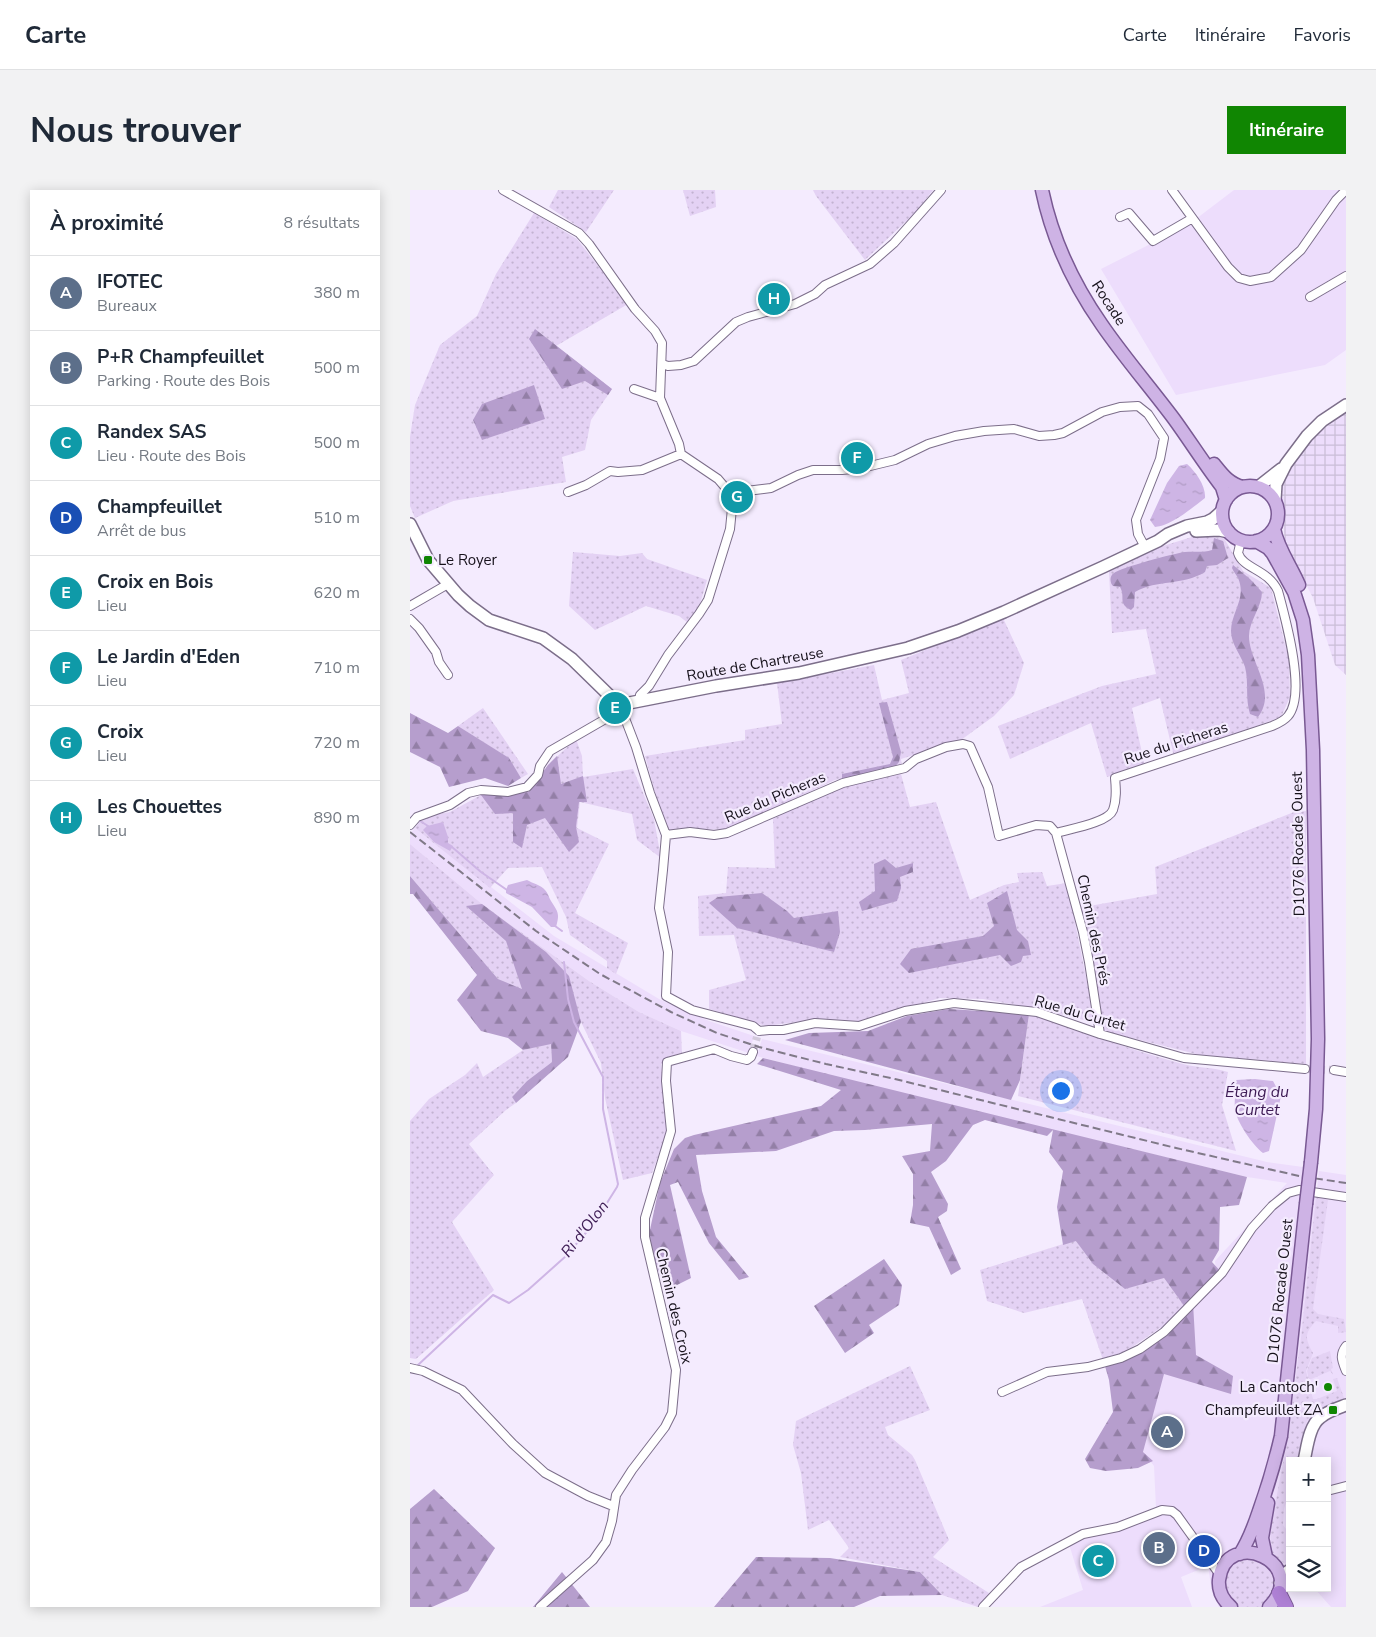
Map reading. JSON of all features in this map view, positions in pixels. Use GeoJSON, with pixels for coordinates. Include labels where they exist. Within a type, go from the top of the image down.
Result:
{"type":"FeatureCollection","features":[{"type":"Feature","properties":{"kind":"highway"},"geometry":{"type":"LineString","coordinates":[[1280,1588],[1286,1607]]}},
{"type":"Feature","properties":{"kind":"main road","name":"Rocade"},"geometry":{"type":"LineString","coordinates":[[1042,190],[1062,252],[1087,301],[1113,340],[1174,419],[1222,487],[1224,505]]}},
{"type":"Feature","properties":{"kind":"main road"},"geometry":{"type":"LineString","coordinates":[[1275,500],[1268,492],[1258,487],[1243,487],[1230,494],[1224,505],[1223,519],[1229,532],[1248,542],[1270,535],[1278,515],[1275,500],[1276,484],[1286,464],[1307,436],[1322,421],[1346,405]]}},
{"type":"Feature","properties":{"kind":"main road","name":"Rocade"},"geometry":{"type":"LineString","coordinates":[[1174,419],[1228,480],[1237,486],[1243,487]]}},
{"type":"Feature","properties":{"kind":"main road"},"geometry":{"type":"LineString","coordinates":[[1258,487],[1286,464]]}},
{"type":"Feature","properties":{"kind":"main road","name":"Route de Chartreuse"},"geometry":{"type":"LineString","coordinates":[[621,707],[639,701],[799,673],[908,648],[986,620],[1178,530],[1207,522],[1213,519],[1224,505]]}},
{"type":"Feature","properties":{"kind":"main road"},"geometry":{"type":"LineString","coordinates":[[410,524],[428,560],[470,606],[489,620],[543,638],[572,659],[621,707]]}},
{"type":"Feature","properties":{"kind":"main road"},"geometry":{"type":"LineString","coordinates":[[1274,529],[1276,541],[1292,569],[1302,594],[1312,632],[1315,662],[1313,750]]}},
{"type":"Feature","properties":{"kind":"main road","name":"Route de Chartreuse"},"geometry":{"type":"LineString","coordinates":[[1158,541],[1189,532],[1207,530],[1229,532]]}},
{"type":"Feature","properties":{"kind":"main road","name":"D1076 Rocade Ouest"},"geometry":{"type":"LineString","coordinates":[[1256,541],[1268,548],[1273,554],[1294,592],[1303,620],[1308,655],[1313,750],[1318,1066],[1316,1109],[1281,1436],[1272,1471]]}},
{"type":"Feature","properties":{"kind":"main road"},"geometry":{"type":"LineString","coordinates":[[1305,1457],[1315,1423],[1319,1417],[1346,1405]]}},
{"type":"Feature","properties":{"kind":"main road"},"geometry":{"type":"LineString","coordinates":[[1240,1554],[1247,1544],[1272,1471]]}},
{"type":"Feature","properties":{"kind":"main road"},"geometry":{"type":"LineString","coordinates":[[1266,1557],[1262,1538],[1272,1471]]}},
{"type":"Feature","properties":{"kind":"main road"},"geometry":{"type":"LineString","coordinates":[[1231,1607],[1225,1602],[1221,1594],[1220,1575],[1228,1561],[1240,1554],[1258,1553],[1266,1557],[1276,1567],[1280,1588]]}},
{"type":"Feature","properties":{"kind":"main road"},"geometry":{"type":"LineString","coordinates":[[1276,1567],[1286,1568]]}},
{"type":"Feature","properties":{"kind":"main road"},"geometry":{"type":"LineString","coordinates":[[1269,1607],[1286,1576]]}},
{"type":"Feature","properties":{"kind":"street"},"geometry":{"type":"LineString","coordinates":[[503,190],[579,233],[589,244],[635,309],[655,331],[662,343],[660,398],[679,444],[681,454],[718,479],[733,498],[730,529],[708,600],[668,655],[649,686],[640,695],[639,701]]}},
{"type":"Feature","properties":{"kind":"street"},"geometry":{"type":"LineString","coordinates":[[662,364],[668,366],[681,365],[694,361],[736,322],[795,304],[814,294],[825,285],[870,264],[894,243],[941,190]]}},
{"type":"Feature","properties":{"kind":"street"},"geometry":{"type":"LineString","coordinates":[[1172,190],[1191,219],[1228,267],[1239,278],[1250,281],[1271,277],[1301,250],[1336,200],[1344,192]]}},
{"type":"Feature","properties":{"kind":"street"},"geometry":{"type":"LineString","coordinates":[[1120,217],[1129,213],[1153,241],[1191,219]]}},
{"type":"Feature","properties":{"kind":"street"},"geometry":{"type":"LineString","coordinates":[[1310,297],[1346,276]]}},
{"type":"Feature","properties":{"kind":"street"},"geometry":{"type":"LineString","coordinates":[[634,389],[660,398]]}},
{"type":"Feature","properties":{"kind":"street"},"geometry":{"type":"LineString","coordinates":[[730,493],[771,488],[813,470],[852,469],[895,460],[928,444],[955,436],[984,431],[1018,430],[1039,436],[1054,435],[1063,433],[1102,412],[1120,407],[1138,406],[1148,414],[1164,438],[1160,459],[1136,520],[1138,534],[1145,547]]}},
{"type":"Feature","properties":{"kind":"street"},"geometry":{"type":"LineString","coordinates":[[568,492],[586,485],[610,471],[642,470],[681,454]]}},
{"type":"Feature","properties":{"kind":"street","name":"Rue du Picheras"},"geometry":{"type":"LineString","coordinates":[[666,835],[690,832],[714,835],[727,833],[843,783],[905,768],[916,759],[946,747],[963,744],[970,746],[988,787],[999,836],[1036,825],[1050,826],[1056,833],[1103,820],[1113,812],[1116,796],[1115,778],[1272,726],[1282,722],[1292,711],[1295,697],[1293,660],[1278,591],[1267,576],[1242,561],[1238,553],[1241,540]]}},
{"type":"Feature","properties":{"kind":"street"},"geometry":{"type":"LineString","coordinates":[[410,606],[448,584]]}},
{"type":"Feature","properties":{"kind":"street"},"geometry":{"type":"LineString","coordinates":[[410,619],[436,652],[439,662],[448,675]]}},
{"type":"Feature","properties":{"kind":"street"},"geometry":{"type":"LineString","coordinates":[[410,825],[417,817],[450,805],[468,793],[481,790],[508,792],[527,787],[538,774],[540,766],[550,751],[621,707],[666,835]]}},
{"type":"Feature","properties":{"kind":"street","name":"Chemin des Prés"},"geometry":{"type":"LineString","coordinates":[[1056,833],[1083,932],[1100,1034]]}},
{"type":"Feature","properties":{"kind":"street","name":"Rue du Curtet"},"geometry":{"type":"LineString","coordinates":[[666,835],[659,908],[668,952],[666,996],[692,1010],[752,1026],[758,1034],[769,1030],[783,1030],[815,1023],[859,1026],[905,1012],[954,1003],[1036,1012],[1100,1034],[1184,1058],[1305,1069]]}},
{"type":"Feature","properties":{"kind":"street","name":"Chemin des Croix"},"geometry":{"type":"LineString","coordinates":[[540,1607],[593,1560],[606,1542],[612,1522],[616,1495],[632,1470],[665,1427],[672,1414],[676,1370],[645,1237],[645,1218],[671,1131],[666,1080],[667,1062],[714,1050],[747,1060],[753,1052]]}},
{"type":"Feature","properties":{"kind":"street"},"geometry":{"type":"LineString","coordinates":[[1334,1070],[1346,1072]]}},
{"type":"Feature","properties":{"kind":"street"},"geometry":{"type":"LineString","coordinates":[[1002,1392],[1047,1372],[1099,1365],[1140,1349],[1164,1332],[1222,1273],[1252,1228],[1272,1206],[1288,1193],[1299,1190],[1346,1197]]}},
{"type":"Feature","properties":{"kind":"street"},"geometry":{"type":"LineString","coordinates":[[1346,1346],[1342,1351],[1341,1358],[1346,1371]]}},
{"type":"Feature","properties":{"kind":"street"},"geometry":{"type":"LineString","coordinates":[[410,1368],[423,1371],[462,1390],[512,1444],[545,1473],[588,1496],[613,1506]]}},
{"type":"Feature","properties":{"kind":"street"},"geometry":{"type":"LineString","coordinates":[[1331,1489],[1346,1486]]}},
{"type":"Feature","properties":{"kind":"street"},"geometry":{"type":"LineString","coordinates":[[982,1607],[1021,1567],[1083,1534],[1118,1527],[1162,1510],[1177,1515],[1220,1575]]}},
{"type":"Feature","properties":{"kind":"street"},"geometry":{"type":"LineString","coordinates":[[1204,1551],[1218,1559],[1228,1561]]}},
{"type":"Feature","properties":{"kind":"shaded area"},"geometry":{"type":"Polygon","coordinates":[[[558,190],[614,190],[586,232],[549,207],[558,190]]]}},
{"type":"Feature","properties":{"kind":"shaded area"},"geometry":{"type":"Polygon","coordinates":[[[683,190],[715,190],[716,207],[690,216],[683,190]]]}},
{"type":"Feature","properties":{"kind":"shaded area"},"geometry":{"type":"Polygon","coordinates":[[[813,190],[933,190],[917,211],[865,260],[813,190]]]}},
{"type":"Feature","properties":{"kind":"shaded area"},"geometry":{"type":"Polygon","coordinates":[[[1234,190],[1346,190],[1346,350],[1325,365],[1176,395],[1101,269],[1188,225],[1234,190]]]}},
{"type":"Feature","properties":{"kind":"shaded area"},"geometry":{"type":"Polygon","coordinates":[[[534,213],[577,239],[628,304],[556,346],[612,389],[591,420],[585,450],[562,457],[566,482],[453,501],[415,518],[410,506],[410,437],[415,405],[440,345],[477,316],[496,274],[534,213]]]}},
{"type":"Feature","properties":{"kind":"shaded area"},"geometry":{"type":"Polygon","coordinates":[[[1346,412],[1346,675],[1335,665],[1313,598],[1285,543],[1280,491],[1287,475],[1308,441],[1346,412]]]}},
{"type":"Feature","properties":{"kind":"shaded area"},"geometry":{"type":"Polygon","coordinates":[[[1195,536],[1224,538],[1243,571],[1271,588],[1289,660],[1290,697],[1281,717],[1174,757],[1160,698],[1132,708],[1145,766],[1107,777],[1091,723],[1010,759],[998,726],[1102,686],[1156,674],[1146,629],[1112,633],[1109,571],[1163,546],[1195,536]]]}},
{"type":"Feature","properties":{"kind":"shaded area"},"geometry":{"type":"Polygon","coordinates":[[[573,552],[620,556],[642,553],[647,559],[707,580],[700,604],[688,623],[679,616],[646,606],[595,630],[569,606],[573,552]]]}},
{"type":"Feature","properties":{"kind":"shaded area"},"geometry":{"type":"Polygon","coordinates":[[[1003,618],[1024,663],[1014,695],[994,716],[961,740],[901,759],[902,767],[835,780],[729,829],[666,831],[645,756],[745,740],[745,730],[782,724],[777,683],[874,665],[882,700],[909,693],[901,660],[1003,618]]]}},
{"type":"Feature","properties":{"kind":"shaded area"},"geometry":{"type":"Polygon","coordinates":[[[483,708],[528,774],[521,778],[508,758],[458,726],[483,708]]]}},
{"type":"Feature","properties":{"kind":"shaded area"},"geometry":{"type":"Polygon","coordinates":[[[576,739],[582,756],[583,777],[633,769],[654,819],[661,858],[637,840],[632,814],[580,802],[577,828],[609,844],[575,913],[628,943],[616,974],[607,968],[607,961],[570,935],[566,917],[542,867],[508,868],[490,888],[415,828],[423,817],[450,812],[481,795],[529,792],[548,765],[576,739]]]}},
{"type":"Feature","properties":{"kind":"shaded area"},"geometry":{"type":"Polygon","coordinates":[[[901,774],[910,807],[936,802],[970,900],[1004,885],[1019,882],[1017,873],[1042,872],[1047,886],[1067,883],[1094,1016],[1088,1021],[983,999],[940,998],[857,1022],[819,1019],[766,1026],[709,1009],[709,990],[746,980],[734,935],[699,936],[698,896],[726,893],[728,867],[775,868],[773,819],[830,789],[901,774]]]}},
{"type":"Feature","properties":{"kind":"shaded area"},"geometry":{"type":"Polygon","coordinates":[[[1306,811],[1306,1064],[1200,1055],[1104,1031],[1078,908],[1157,894],[1155,867],[1294,812],[1306,811]]]}},
{"type":"Feature","properties":{"kind":"shaded area"},"geometry":{"type":"Polygon","coordinates":[[[415,828],[554,936],[659,999],[709,1021],[754,1036],[749,1053],[681,1031],[639,1012],[589,981],[482,904],[410,844],[410,834],[415,828]]]}},
{"type":"Feature","properties":{"kind":"shaded area"},"geometry":{"type":"Polygon","coordinates":[[[410,844],[482,904],[589,981],[639,1012],[681,1031],[682,1054],[661,1064],[667,1133],[652,1173],[623,1180],[605,1098],[601,1063],[581,1022],[498,979],[410,876],[410,844]]]}},
{"type":"Feature","properties":{"kind":"shaded area"},"geometry":{"type":"Polygon","coordinates":[[[1029,1014],[1164,1059],[1228,1072],[1222,1105],[1236,1151],[1018,1096],[1029,1014]]]}},
{"type":"Feature","properties":{"kind":"shaded area"},"geometry":{"type":"Polygon","coordinates":[[[762,1039],[1267,1162],[1303,1167],[1301,1186],[1317,1188],[1319,1171],[1346,1175],[1346,1607],[1331,1607],[1318,1592],[1331,1592],[1331,1457],[1286,1457],[1286,1591],[1281,1607],[1219,1607],[1212,1592],[1208,1566],[1181,1577],[1192,1607],[1040,1607],[1083,1590],[1069,1544],[1156,1508],[1154,1466],[1143,1452],[1162,1372],[1192,1302],[1216,1271],[1215,1261],[1287,1183],[1247,1177],[827,1075],[757,1056],[762,1039]]]}},
{"type":"Feature","properties":{"kind":"shaded area"},"geometry":{"type":"Polygon","coordinates":[[[551,1043],[552,1062],[527,1081],[512,1097],[516,1103],[469,1144],[494,1175],[452,1222],[494,1290],[416,1359],[410,1358],[410,1121],[429,1099],[465,1075],[477,1063],[483,1077],[523,1050],[551,1043]]]}},
{"type":"Feature","properties":{"kind":"shaded area"},"geometry":{"type":"Polygon","coordinates":[[[1316,1197],[1328,1200],[1313,1309],[1318,1314],[1344,1319],[1346,1332],[1338,1333],[1338,1326],[1316,1321],[1309,1329],[1307,1336],[1308,1344],[1313,1353],[1306,1371],[1313,1399],[1337,1391],[1333,1379],[1337,1378],[1344,1398],[1322,1408],[1307,1421],[1299,1457],[1286,1457],[1286,1502],[1283,1525],[1286,1529],[1286,1564],[1272,1553],[1270,1532],[1288,1436],[1301,1338],[1316,1197]]]}},
{"type":"Feature","properties":{"kind":"shaded area"},"geometry":{"type":"Polygon","coordinates":[[[1076,1240],[1093,1264],[1164,1278],[1185,1307],[1166,1324],[1125,1352],[1103,1360],[1082,1299],[1024,1313],[987,1301],[980,1270],[1076,1240]]]}},
{"type":"Feature","properties":{"kind":"shaded area"},"geometry":{"type":"Polygon","coordinates":[[[1330,1351],[1333,1375],[1330,1371],[1309,1380],[1307,1371],[1312,1358],[1330,1351]]]}},
{"type":"Feature","properties":{"kind":"shaded area"},"geometry":{"type":"Polygon","coordinates":[[[910,1366],[930,1410],[885,1427],[888,1435],[912,1455],[915,1460],[949,1540],[933,1557],[989,1593],[982,1607],[942,1595],[920,1572],[840,1557],[849,1548],[829,1520],[808,1530],[801,1473],[793,1445],[796,1421],[910,1366]]]}},
{"type":"Feature","properties":{"kind":"shaded area"},"geometry":{"type":"Polygon","coordinates":[[[1254,1557],[1273,1571],[1276,1587],[1263,1607],[1236,1607],[1228,1600],[1223,1577],[1226,1570],[1238,1559],[1254,1557]]]}},
{"type":"Feature","properties":{"kind":"green space"},"geometry":{"type":"Polygon","coordinates":[[[535,329],[612,389],[608,395],[585,381],[562,389],[529,339],[535,329]]]}},
{"type":"Feature","properties":{"kind":"green space"},"geometry":{"type":"Polygon","coordinates":[[[534,385],[545,419],[482,440],[473,420],[482,404],[534,385]]]}},
{"type":"Feature","properties":{"kind":"green space"},"geometry":{"type":"Polygon","coordinates":[[[1214,538],[1223,541],[1228,558],[1217,565],[1207,566],[1205,572],[1188,579],[1152,585],[1135,592],[1134,607],[1131,610],[1123,603],[1120,587],[1113,586],[1111,583],[1112,574],[1126,568],[1179,553],[1212,550],[1214,538]]]}},
{"type":"Feature","properties":{"kind":"green space"},"geometry":{"type":"Polygon","coordinates":[[[1233,565],[1262,592],[1249,636],[1250,646],[1264,687],[1263,707],[1258,717],[1250,714],[1245,667],[1231,636],[1232,624],[1241,592],[1238,578],[1232,568],[1233,565]]]}},
{"type":"Feature","properties":{"kind":"green space"},"geometry":{"type":"Polygon","coordinates":[[[887,702],[901,752],[899,762],[894,768],[842,779],[842,774],[890,764],[893,757],[879,703],[887,702]]]}},
{"type":"Feature","properties":{"kind":"green space"},"geometry":{"type":"Polygon","coordinates":[[[410,713],[448,733],[458,726],[509,758],[521,778],[508,786],[485,778],[449,787],[440,767],[410,752],[410,713]]]}},
{"type":"Feature","properties":{"kind":"green space"},"geometry":{"type":"Polygon","coordinates":[[[557,756],[561,784],[583,776],[587,802],[579,802],[576,827],[579,842],[569,852],[545,818],[527,825],[522,848],[513,842],[513,813],[495,814],[481,795],[529,792],[548,765],[557,756]]]}},
{"type":"Feature","properties":{"kind":"green space"},"geometry":{"type":"Polygon","coordinates":[[[885,859],[896,868],[913,863],[913,872],[900,877],[901,888],[897,901],[862,911],[859,902],[875,891],[874,864],[885,859]]]}},
{"type":"Feature","properties":{"kind":"green space"},"geometry":{"type":"Polygon","coordinates":[[[410,876],[498,979],[522,989],[506,941],[466,906],[482,904],[546,952],[569,976],[581,1022],[568,1057],[516,1103],[512,1097],[527,1081],[552,1062],[551,1044],[523,1050],[508,1038],[481,1031],[457,1000],[477,975],[413,894],[410,894],[410,876]]]}},
{"type":"Feature","properties":{"kind":"green space"},"geometry":{"type":"Polygon","coordinates":[[[1007,891],[1017,930],[1028,941],[1031,955],[1023,956],[1021,962],[1011,966],[1000,955],[909,973],[900,964],[911,949],[983,936],[994,926],[987,903],[1007,891]]]}},
{"type":"Feature","properties":{"kind":"green space"},"geometry":{"type":"Polygon","coordinates":[[[762,893],[794,918],[838,911],[840,932],[834,952],[737,928],[709,903],[718,897],[762,893]]]}},
{"type":"Feature","properties":{"kind":"green space"},"geometry":{"type":"Polygon","coordinates":[[[949,1009],[1029,1014],[1020,1080],[1011,1100],[785,1040],[809,1033],[868,1031],[907,1016],[949,1009]]]}},
{"type":"Feature","properties":{"kind":"green space"},"geometry":{"type":"Polygon","coordinates":[[[763,1058],[1247,1177],[1239,1205],[1220,1207],[1219,1250],[1212,1262],[1222,1273],[1193,1303],[1196,1355],[1233,1376],[1231,1394],[1164,1374],[1143,1452],[1153,1461],[1138,1468],[1106,1471],[1090,1468],[1085,1459],[1113,1412],[1109,1380],[1105,1366],[1146,1347],[1187,1310],[1164,1278],[1125,1289],[1093,1264],[1076,1241],[1063,1245],[1057,1207],[1063,1171],[1049,1152],[1053,1130],[1047,1136],[985,1120],[973,1125],[946,1161],[931,1172],[948,1204],[947,1211],[938,1217],[961,1269],[951,1275],[929,1227],[910,1223],[913,1205],[913,1174],[902,1156],[930,1151],[932,1124],[834,1131],[776,1151],[696,1155],[702,1191],[716,1237],[749,1277],[739,1280],[709,1243],[678,1182],[670,1185],[691,1278],[665,1291],[648,1239],[660,1183],[674,1149],[685,1138],[694,1135],[821,1106],[841,1090],[757,1064],[763,1058]]]}},
{"type":"Feature","properties":{"kind":"green space"},"geometry":{"type":"Polygon","coordinates":[[[884,1259],[902,1285],[899,1305],[869,1325],[874,1333],[845,1353],[814,1306],[884,1259]]]}},
{"type":"Feature","properties":{"kind":"green space"},"geometry":{"type":"Polygon","coordinates":[[[434,1489],[495,1548],[468,1591],[432,1607],[410,1607],[410,1509],[434,1489]]]}},
{"type":"Feature","properties":{"kind":"green space"},"geometry":{"type":"Polygon","coordinates":[[[756,1557],[830,1558],[920,1572],[942,1595],[880,1596],[854,1607],[714,1607],[756,1557]]]}},
{"type":"Feature","properties":{"kind":"green space"},"geometry":{"type":"Polygon","coordinates":[[[562,1572],[590,1607],[533,1607],[562,1572]]]}},
{"type":"Feature","properties":{"kind":"water"},"geometry":{"type":"Polygon","coordinates":[[[1187,464],[1200,480],[1205,498],[1174,520],[1155,527],[1150,520],[1167,483],[1179,466],[1187,464]]]}},
{"type":"Feature","properties":{"kind":"water"},"geometry":{"type":"Polygon","coordinates":[[[443,822],[448,843],[453,846],[450,851],[434,842],[423,830],[427,826],[443,822]]]}},
{"type":"Feature","properties":{"kind":"water"},"geometry":{"type":"Polygon","coordinates":[[[527,880],[541,887],[547,893],[558,913],[556,927],[551,927],[532,907],[506,893],[508,885],[527,880]]]}},
{"type":"Feature","properties":{"kind":"water","name":"Étang du Curtet"},"geometry":{"type":"Polygon","coordinates":[[[1255,1079],[1273,1081],[1281,1096],[1269,1151],[1263,1153],[1246,1133],[1238,1120],[1235,1109],[1236,1080],[1255,1079]]]}},
{"type":"Feature","properties":{"kind":"waterway","name":"Ri d'Olon"},"geometry":{"type":"LineString","coordinates":[[417,819],[428,826]]}},
{"type":"Feature","properties":{"kind":"waterway","name":"Ri d'Olon"},"geometry":{"type":"LineString","coordinates":[[452,847],[481,872],[507,890]]}},
{"type":"Feature","properties":{"kind":"waterway","name":"Ri d'Olon"},"geometry":{"type":"LineString","coordinates":[[555,926],[562,931]]}},
{"type":"Feature","properties":{"kind":"waterway","name":"Ri d'Olon"},"geometry":{"type":"LineString","coordinates":[[418,1365],[493,1295],[509,1303],[528,1290],[566,1256],[595,1222],[617,1187],[618,1184],[603,1109],[603,1077],[574,1022],[568,999],[564,962]]}},
{"type":"Feature","properties":{"kind":"tunnel"},"geometry":{"type":"LineString","coordinates":[[753,1052],[757,1037]]}},
{"type":"Feature","properties":{"kind":"tunnel"},"geometry":{"type":"LineString","coordinates":[[1305,1069],[1334,1070]]}},
{"type":"Feature","properties":{"kind":"railway"},"geometry":{"type":"LineString","coordinates":[[410,832],[536,931],[600,974],[671,1012],[717,1033],[759,1047],[826,1064],[895,1079],[1176,1148],[1299,1176],[1346,1183]]}},
{"type":"Feature","properties":{"kind":"place","name":"Les Chouettes"},"geometry":{"type":"Point","coordinates":[774,299]}},
{"type":"Feature","properties":{"kind":"place","name":"Le Jardin d'Eden"},"geometry":{"type":"Point","coordinates":[857,458]}},
{"type":"Feature","properties":{"kind":"place","name":"Croix"},"geometry":{"type":"Point","coordinates":[737,497]}},
{"type":"Feature","properties":{"kind":"place","name":"Le Royer"},"geometry":{"type":"Point","coordinates":[428,560]}},
{"type":"Feature","properties":{"kind":"place","name":"Croix en Bois"},"geometry":{"type":"Point","coordinates":[615,708]}},
{"type":"Feature","properties":{"kind":"place","name":"La Cantoch'"},"geometry":{"type":"Point","coordinates":[1328,1387]}},
{"type":"Feature","properties":{"kind":"place","name":"Champfeuillet ZA"},"geometry":{"type":"Point","coordinates":[1333,1410]}},
{"type":"Feature","properties":{"kind":"place","name":"IFOTEC"},"geometry":{"type":"Point","coordinates":[1167,1432]}},
{"type":"Feature","properties":{"kind":"place","name":"P+R Champfeuillet"},"geometry":{"type":"Point","coordinates":[1159,1548]}},
{"type":"Feature","properties":{"kind":"place","name":"Champfeuillet"},"geometry":{"type":"Point","coordinates":[1204,1551]}},
{"type":"Feature","properties":{"kind":"place","name":"Randex SAS"},"geometry":{"type":"Point","coordinates":[1098,1561]}}]}
